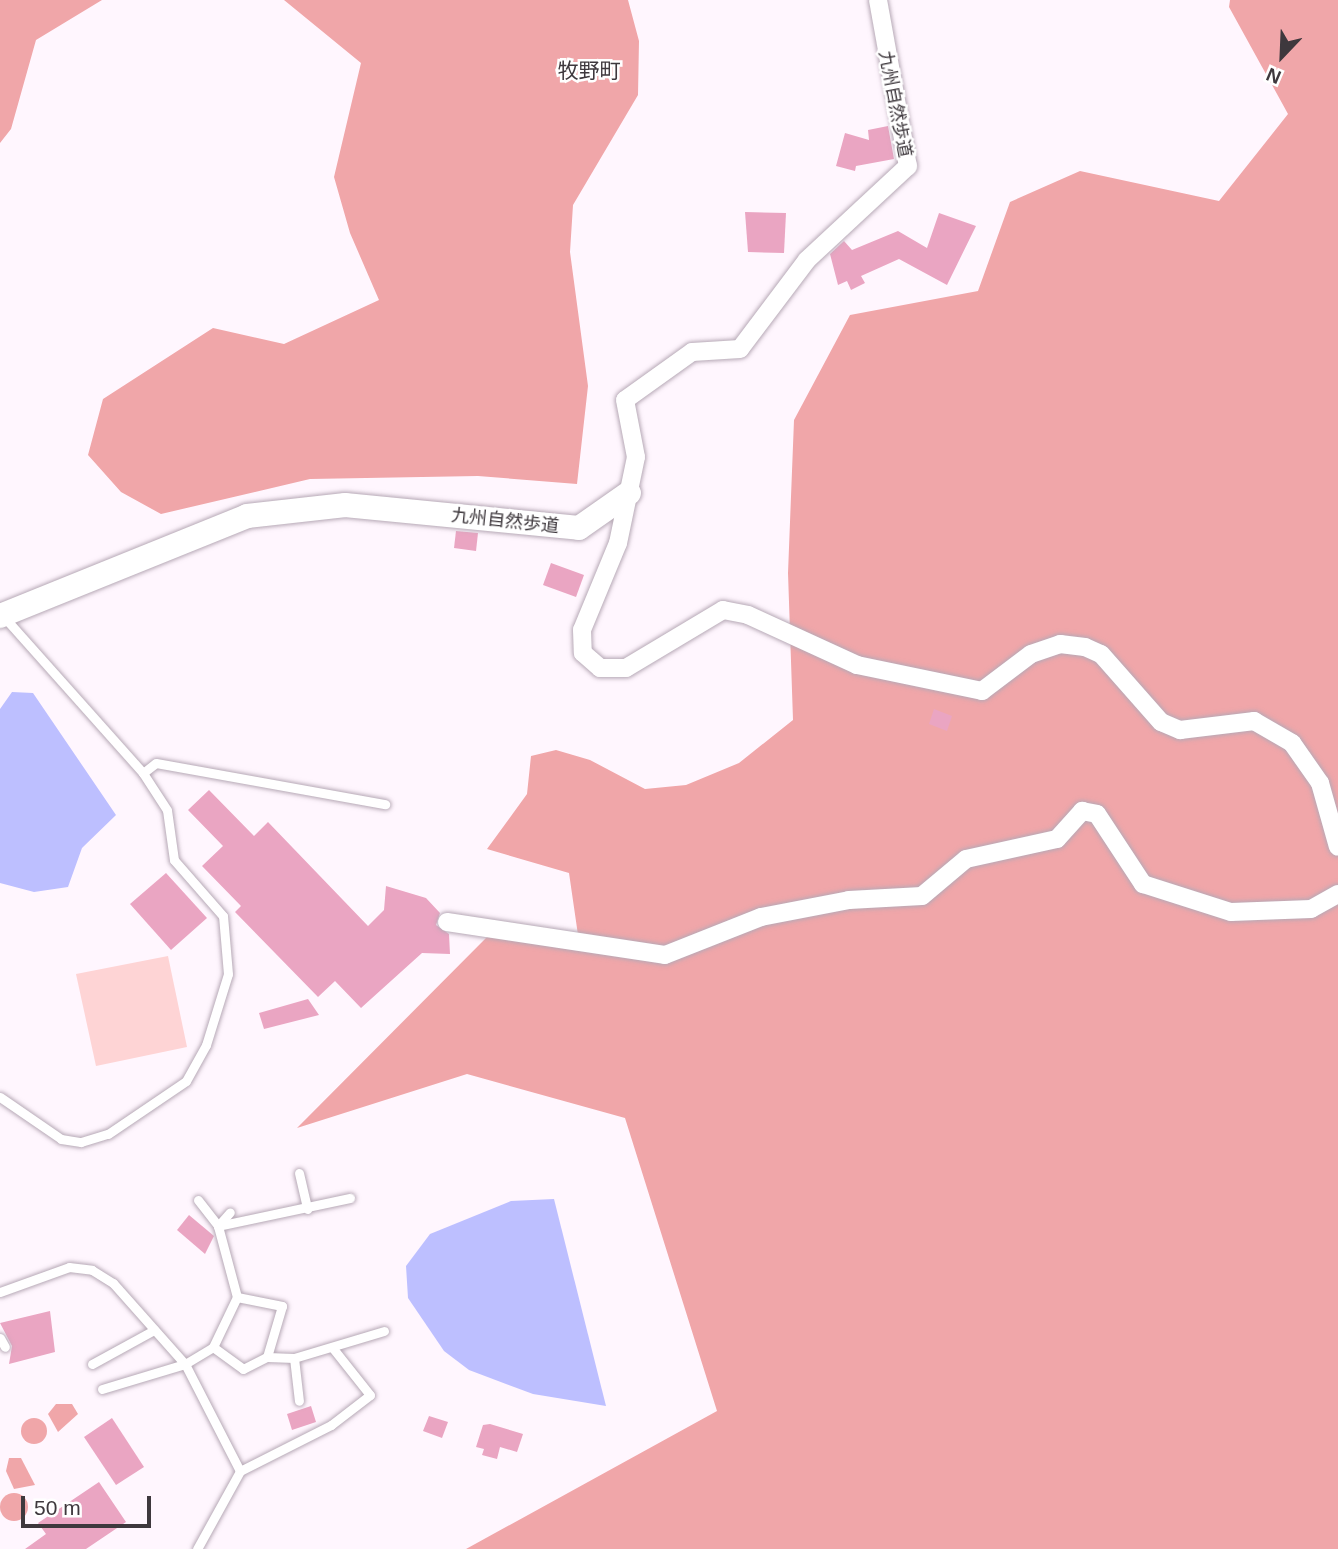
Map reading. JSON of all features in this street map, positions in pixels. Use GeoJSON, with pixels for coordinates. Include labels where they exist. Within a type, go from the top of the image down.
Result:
{"type":"FeatureCollection","features":[{"type":"Feature","properties":{"kind":"street","name":"九州自然歩道"},"geometry":{"type":"LineString","coordinates":[[1,615],[247,516],[358,506],[579,528],[629,493],[636,457],[625,400],[692,352],[740,349],[807,260],[908,166],[878,0]]}},
{"type":"Feature","properties":{"kind":"street"},"geometry":{"type":"LineString","coordinates":[[629,493],[618,543],[582,630],[583,653],[600,667],[626,668],[723,610],[748,615],[857,665],[982,691],[1031,654],[1059,644],[1085,647],[1101,654],[1161,722],[1180,730],[1254,721],[1292,743],[1320,783],[1338,846]]}},
{"type":"Feature","properties":{"kind":"street"},"geometry":{"type":"LineString","coordinates":[[447,922],[665,956],[761,917],[849,900],[922,896],[966,859],[1057,839],[1082,811],[1097,814],[1143,884],[1231,912],[1311,909],[1338,894]]}},
{"type":"Feature","properties":{"kind":"lane"},"geometry":{"type":"LineString","coordinates":[[0,1097],[61,1139],[91,1140],[186,1080],[206,1045],[228,974],[223,916],[174,860],[167,810],[142,773],[1,615]]}},
{"type":"Feature","properties":{"kind":"lane"},"geometry":{"type":"LineString","coordinates":[[142,773],[156,763],[386,804]]}},
{"type":"Feature","properties":{"kind":"lane"},"geometry":{"type":"LineString","coordinates":[[299,1172],[307,1209]]}},
{"type":"Feature","properties":{"kind":"lane"},"geometry":{"type":"LineString","coordinates":[[218,1226],[350,1198]]}},
{"type":"Feature","properties":{"kind":"lane"},"geometry":{"type":"LineString","coordinates":[[102,1389],[185,1364],[213,1347],[237,1297],[218,1226],[198,1200]]}},
{"type":"Feature","properties":{"kind":"lane"},"geometry":{"type":"LineString","coordinates":[[218,1226],[230,1212]]}},
{"type":"Feature","properties":{"kind":"lane"},"geometry":{"type":"LineString","coordinates":[[0,1292],[69,1267],[92,1270],[113,1283],[185,1364],[240,1471]]}},
{"type":"Feature","properties":{"kind":"lane"},"geometry":{"type":"LineString","coordinates":[[237,1297],[282,1306],[267,1357]]}},
{"type":"Feature","properties":{"kind":"lane"},"geometry":{"type":"LineString","coordinates":[[92,1364],[154,1330]]}},
{"type":"Feature","properties":{"kind":"lane"},"geometry":{"type":"LineString","coordinates":[[213,1347],[243,1369],[267,1357],[294,1358],[384,1331]]}},
{"type":"Feature","properties":{"kind":"lane"},"geometry":{"type":"LineString","coordinates":[[197,1549],[240,1471],[331,1425],[370,1395],[332,1347]]}},
{"type":"Feature","properties":{"kind":"lane"},"geometry":{"type":"LineString","coordinates":[[294,1358],[299,1401]]}},
{"type":"Feature","properties":{"kind":"shaded area"},"geometry":{"type":"Polygon","coordinates":[[[0,0],[102,0],[36,40],[11,129],[0,143],[0,0]]]}},
{"type":"Feature","properties":{"kind":"shaded area"},"geometry":{"type":"Polygon","coordinates":[[[284,0],[628,0],[639,41],[638,95],[573,205],[570,252],[588,386],[577,484],[478,476],[310,479],[161,514],[121,492],[88,455],[103,399],[213,328],[284,344],[379,300],[350,233],[334,177],[361,63],[284,0]]]}},
{"type":"Feature","properties":{"kind":"shaded area"},"geometry":{"type":"Polygon","coordinates":[[[1230,0],[1338,0],[1338,1549],[466,1549],[717,1411],[625,1118],[467,1074],[297,1128],[489,935],[578,935],[569,873],[487,849],[527,794],[531,756],[556,750],[590,760],[645,789],[686,785],[739,763],[793,720],[788,573],[794,420],[850,315],[978,291],[1010,202],[1080,171],[1219,201],[1288,114],[1229,7],[1230,0]]]}},
{"type":"Feature","properties":{"kind":"shaded area"},"geometry":{"type":"Polygon","coordinates":[[[168,956],[187,1047],[96,1066],[76,974],[168,956]]]}},
{"type":"Feature","properties":{"kind":"shaded area"},"geometry":{"type":"Polygon","coordinates":[[[56,1404],[72,1404],[78,1414],[58,1432],[48,1414],[56,1404]]]}},
{"type":"Feature","properties":{"kind":"shaded area"},"geometry":{"type":"Polygon","coordinates":[[[34,1418],[43,1422],[47,1431],[43,1440],[34,1444],[25,1440],[21,1431],[25,1422],[34,1418]]]}},
{"type":"Feature","properties":{"kind":"shaded area"},"geometry":{"type":"Polygon","coordinates":[[[9,1458],[21,1458],[35,1485],[14,1489],[6,1471],[9,1458]]]}},
{"type":"Feature","properties":{"kind":"shaded area"},"geometry":{"type":"Polygon","coordinates":[[[14,1493],[24,1497],[28,1507],[24,1517],[14,1521],[4,1517],[0,1507],[4,1497],[14,1493]]]}},
{"type":"Feature","properties":{"kind":"water"},"geometry":{"type":"Polygon","coordinates":[[[12,692],[33,693],[116,815],[82,848],[68,887],[34,892],[0,883],[0,709],[12,692]]]}},
{"type":"Feature","properties":{"kind":"water"},"geometry":{"type":"Polygon","coordinates":[[[554,1199],[606,1406],[533,1394],[469,1370],[444,1351],[408,1298],[406,1266],[430,1234],[511,1201],[554,1199]]]}},
{"type":"Feature","properties":{"kind":"building"},"geometry":{"type":"Polygon","coordinates":[[[888,126],[894,159],[856,166],[855,171],[836,166],[845,133],[869,140],[868,130],[888,126]]]}},
{"type":"Feature","properties":{"kind":"building"},"geometry":{"type":"Polygon","coordinates":[[[745,212],[786,213],[784,253],[748,252],[745,212]]]}},
{"type":"Feature","properties":{"kind":"building"},"geometry":{"type":"Polygon","coordinates":[[[939,213],[976,226],[947,285],[899,259],[861,276],[865,283],[851,290],[847,281],[838,285],[830,254],[844,241],[852,250],[898,231],[927,248],[939,213]]]}},
{"type":"Feature","properties":{"kind":"building"},"geometry":{"type":"Polygon","coordinates":[[[456,531],[478,533],[476,551],[454,548],[456,531]]]}},
{"type":"Feature","properties":{"kind":"building"},"geometry":{"type":"Polygon","coordinates":[[[551,563],[584,575],[576,597],[543,585],[551,563]]]}},
{"type":"Feature","properties":{"kind":"building"},"geometry":{"type":"Polygon","coordinates":[[[934,709],[952,716],[947,731],[929,724],[934,709]]]}},
{"type":"Feature","properties":{"kind":"building"},"geometry":{"type":"Polygon","coordinates":[[[209,790],[254,836],[268,822],[368,926],[384,910],[386,886],[426,898],[440,913],[436,925],[449,934],[450,954],[422,953],[361,1008],[335,981],[318,997],[235,912],[241,906],[202,866],[223,846],[188,810],[209,790]]]}},
{"type":"Feature","properties":{"kind":"building"},"geometry":{"type":"Polygon","coordinates":[[[166,873],[207,918],[171,950],[130,904],[166,873]]]}},
{"type":"Feature","properties":{"kind":"building"},"geometry":{"type":"Polygon","coordinates":[[[308,999],[319,1015],[264,1029],[259,1013],[308,999]]]}},
{"type":"Feature","properties":{"kind":"building"},"geometry":{"type":"Polygon","coordinates":[[[189,1215],[214,1236],[205,1254],[177,1230],[189,1215]]]}},
{"type":"Feature","properties":{"kind":"building"},"geometry":{"type":"Polygon","coordinates":[[[50,1311],[55,1352],[9,1364],[12,1346],[0,1323],[50,1311]]]}},
{"type":"Feature","properties":{"kind":"building"},"geometry":{"type":"Polygon","coordinates":[[[311,1406],[316,1422],[292,1430],[287,1414],[311,1406]]]}},
{"type":"Feature","properties":{"kind":"building"},"geometry":{"type":"Polygon","coordinates":[[[429,1416],[448,1422],[442,1438],[423,1431],[429,1416]]]}},
{"type":"Feature","properties":{"kind":"building"},"geometry":{"type":"Polygon","coordinates":[[[112,1418],[144,1467],[116,1485],[84,1437],[112,1418]]]}},
{"type":"Feature","properties":{"kind":"building"},"geometry":{"type":"Polygon","coordinates":[[[490,1424],[523,1434],[517,1452],[500,1447],[497,1459],[482,1455],[484,1449],[476,1447],[483,1425],[490,1424]]]}},
{"type":"Feature","properties":{"kind":"building"},"geometry":{"type":"Polygon","coordinates":[[[99,1482],[126,1522],[86,1549],[25,1549],[46,1534],[38,1523],[99,1482]]]}},
{"type":"Feature","properties":{"kind":"district","name":"牧野町"},"geometry":{"type":"Point","coordinates":[589,71]}}]}
